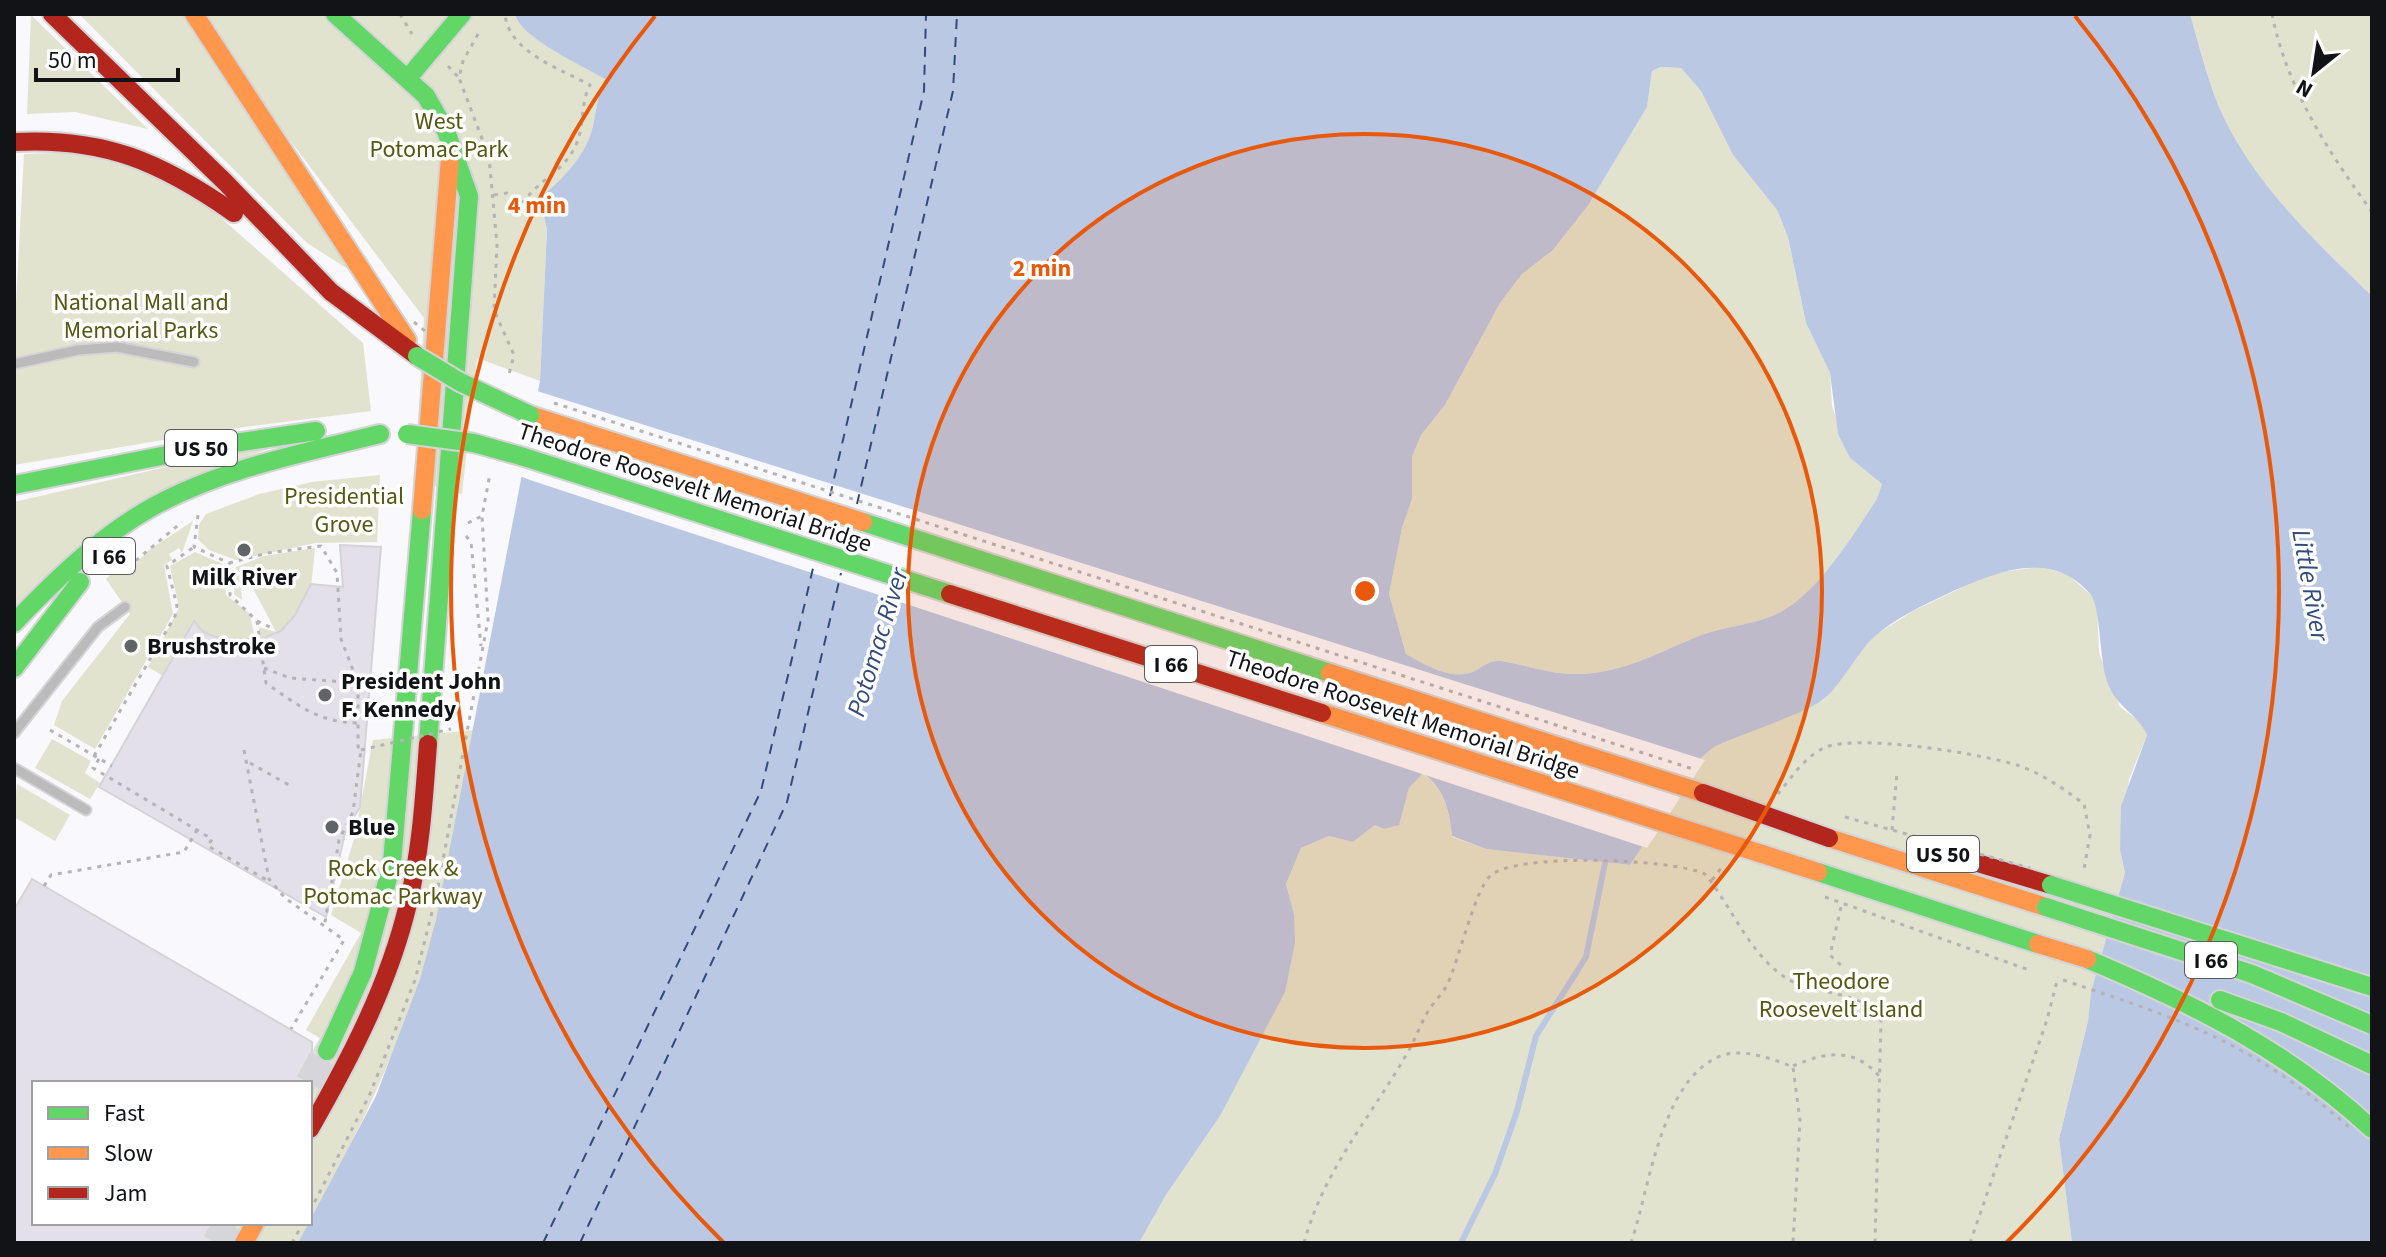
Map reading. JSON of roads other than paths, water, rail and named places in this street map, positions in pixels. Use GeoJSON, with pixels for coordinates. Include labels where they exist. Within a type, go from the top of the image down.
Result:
{"type":"FeatureCollection","features":[{"type":"Feature","properties":{"kind":"main road"},"geometry":{"type":"LineString","coordinates":[[52,14],[225,182],[292,255]]}},
{"type":"Feature","properties":{"kind":"main road"},"geometry":{"type":"LineString","coordinates":[[194,14],[417,356]]}},
{"type":"Feature","properties":{"kind":"main road"},"geometry":{"type":"LineString","coordinates":[[312,1125],[359,1043],[382,992],[407,916],[420,840],[469,196],[433,107],[408,78],[335,14]]}},
{"type":"Feature","properties":{"kind":"main road"},"geometry":{"type":"LineString","coordinates":[[408,78],[462,14]]}},
{"type":"Feature","properties":{"kind":"main road","name":"I 66"},"geometry":{"type":"LineString","coordinates":[[22,141],[98,145],[155,162],[208,194],[292,255]]}},
{"type":"Feature","properties":{"kind":"main road"},"geometry":{"type":"LineString","coordinates":[[327,1051],[371,952],[388,892],[397,834],[450,145]]}},
{"type":"Feature","properties":{"kind":"main road","name":"Theodore Roosevelt Memorial Bridge"},"geometry":{"type":"LineString","coordinates":[[292,255],[352,309],[417,356],[497,401],[552,422],[1705,783],[2372,987]]}},
{"type":"Feature","properties":{"kind":"main road","name":"US 50"},"geometry":{"type":"LineString","coordinates":[[19,485],[308,430],[380,434]]}},
{"type":"Feature","properties":{"kind":"main road","name":"I 66"},"geometry":{"type":"LineString","coordinates":[[14,668],[86,576],[137,532],[231,473],[380,434]]}},
{"type":"Feature","properties":{"kind":"main road","name":"Theodore Roosevelt Memorial Bridge"},"geometry":{"type":"LineString","coordinates":[[380,434],[407,434],[474,443],[524,457],[2247,1009],[2372,1065]]}},
{"type":"Feature","properties":{"kind":"main road"},"geometry":{"type":"LineString","coordinates":[[14,623],[89,550],[131,520],[178,493],[231,473]]}},
{"type":"Feature","properties":{"kind":"main road","name":"Theodore Roosevelt Memorial Bridge"},"geometry":{"type":"LineString","coordinates":[[1705,783],[1829,838],[2243,971],[2309,995],[2372,1025]]}},
{"type":"Feature","properties":{"kind":"main road","name":"Theodore Roosevelt Memorial Bridge"},"geometry":{"type":"LineString","coordinates":[[2087,959],[2164,991],[2262,1041],[2320,1083],[2372,1129]]}},
{"type":"Feature","properties":{"kind":"main road"},"geometry":{"type":"LineString","coordinates":[[244,1243],[254,1225]]}},
{"type":"Feature","properties":{"kind":"lane"},"geometry":{"type":"LineString","coordinates":[[14,364],[78,350],[117,347],[194,362]]}},
{"type":"Feature","properties":{"kind":"lane"},"geometry":{"type":"LineString","coordinates":[[14,733],[98,627],[125,607]]}},
{"type":"Feature","properties":{"kind":"lane"},"geometry":{"type":"LineString","coordinates":[[14,768],[86,810]]}},
{"type":"Feature","properties":{"kind":"water"},"geometry":{"type":"Polygon","coordinates":[[[515,14],[2190,14],[2219,107],[2248,160],[2286,209],[2372,296],[2372,1243],[2072,1243],[2059,1139],[2088,1021],[2091,992],[2125,873],[2120,850],[2121,806],[2147,735],[2138,720],[2114,696],[2106,678],[2091,595],[2075,580],[2040,568],[2003,572],[1909,613],[1874,637],[1832,691],[1817,704],[1714,747],[1702,757],[1630,865],[1486,849],[1452,836],[1445,801],[1423,773],[1409,788],[1399,825],[1384,829],[1375,825],[1353,842],[1329,836],[1301,848],[1286,884],[1294,914],[1295,943],[1285,992],[1220,1116],[1166,1195],[1139,1243],[298,1243],[308,1225],[312,1225],[312,1217],[376,1096],[420,979],[436,920],[540,381],[547,229],[540,198],[566,173],[587,144],[605,79],[528,32],[515,14]],[[1661,67],[1652,71],[1647,107],[1589,204],[1553,250],[1522,274],[1500,303],[1445,405],[1421,435],[1412,457],[1412,499],[1402,528],[1389,594],[1406,654],[1436,670],[1461,674],[1502,661],[1565,674],[1608,671],[1701,635],[1772,616],[1788,608],[1817,581],[1877,499],[1882,484],[1850,458],[1838,434],[1830,373],[1806,323],[1788,237],[1777,210],[1733,155],[1701,91],[1681,68],[1661,67]]]}},
{"type":"Feature","properties":{"kind":"waterway"},"geometry":{"type":"LineString","coordinates":[[1461,1243],[1495,1174],[1517,1111],[1536,1036],[1586,957],[1606,858]]}},
{"type":"Feature","properties":{"kind":"tunnel"},"geometry":{"type":"LineString","coordinates":[[310,1081],[327,1051]]}},
{"type":"Feature","properties":{"kind":"tunnel"},"geometry":{"type":"LineString","coordinates":[[216,1243],[226,1225]]}},
{"type":"Feature","properties":{"kind":"place","name":"Milk River"},"geometry":{"type":"Point","coordinates":[244,550]}},
{"type":"Feature","properties":{"kind":"place","name":"Brushstroke"},"geometry":{"type":"Point","coordinates":[131,646]}},
{"type":"Feature","properties":{"kind":"place","name":"President John F. Kennedy"},"geometry":{"type":"Point","coordinates":[325,695]}},
{"type":"Feature","properties":{"kind":"place","name":"Blue"},"geometry":{"type":"Point","coordinates":[332,827]}},
{"type":"Feature","properties":{"kind":"park label","name":"West Potomac Park"},"geometry":{"type":"Point","coordinates":[439,135]}},
{"type":"Feature","properties":{"kind":"park label","name":"National Mall and Memorial Parks"},"geometry":{"type":"Point","coordinates":[141,316]}},
{"type":"Feature","properties":{"kind":"park label","name":"Presidential Grove"},"geometry":{"type":"Point","coordinates":[344,510]}},
{"type":"Feature","properties":{"kind":"park label","name":"Rock Creek & Potomac Parkway"},"geometry":{"type":"Point","coordinates":[393,882]}},
{"type":"Feature","properties":{"kind":"park label","name":"Theodore Roosevelt Island"},"geometry":{"type":"Point","coordinates":[1841,995]}},
{"type":"Feature","properties":{"kind":"water label","name":"Little River"},"geometry":{"type":"Point","coordinates":[2311,585]}},
{"type":"Feature","properties":{"kind":"water label","name":"Potomac River"},"geometry":{"type":"Point","coordinates":[877,642]}}]}
